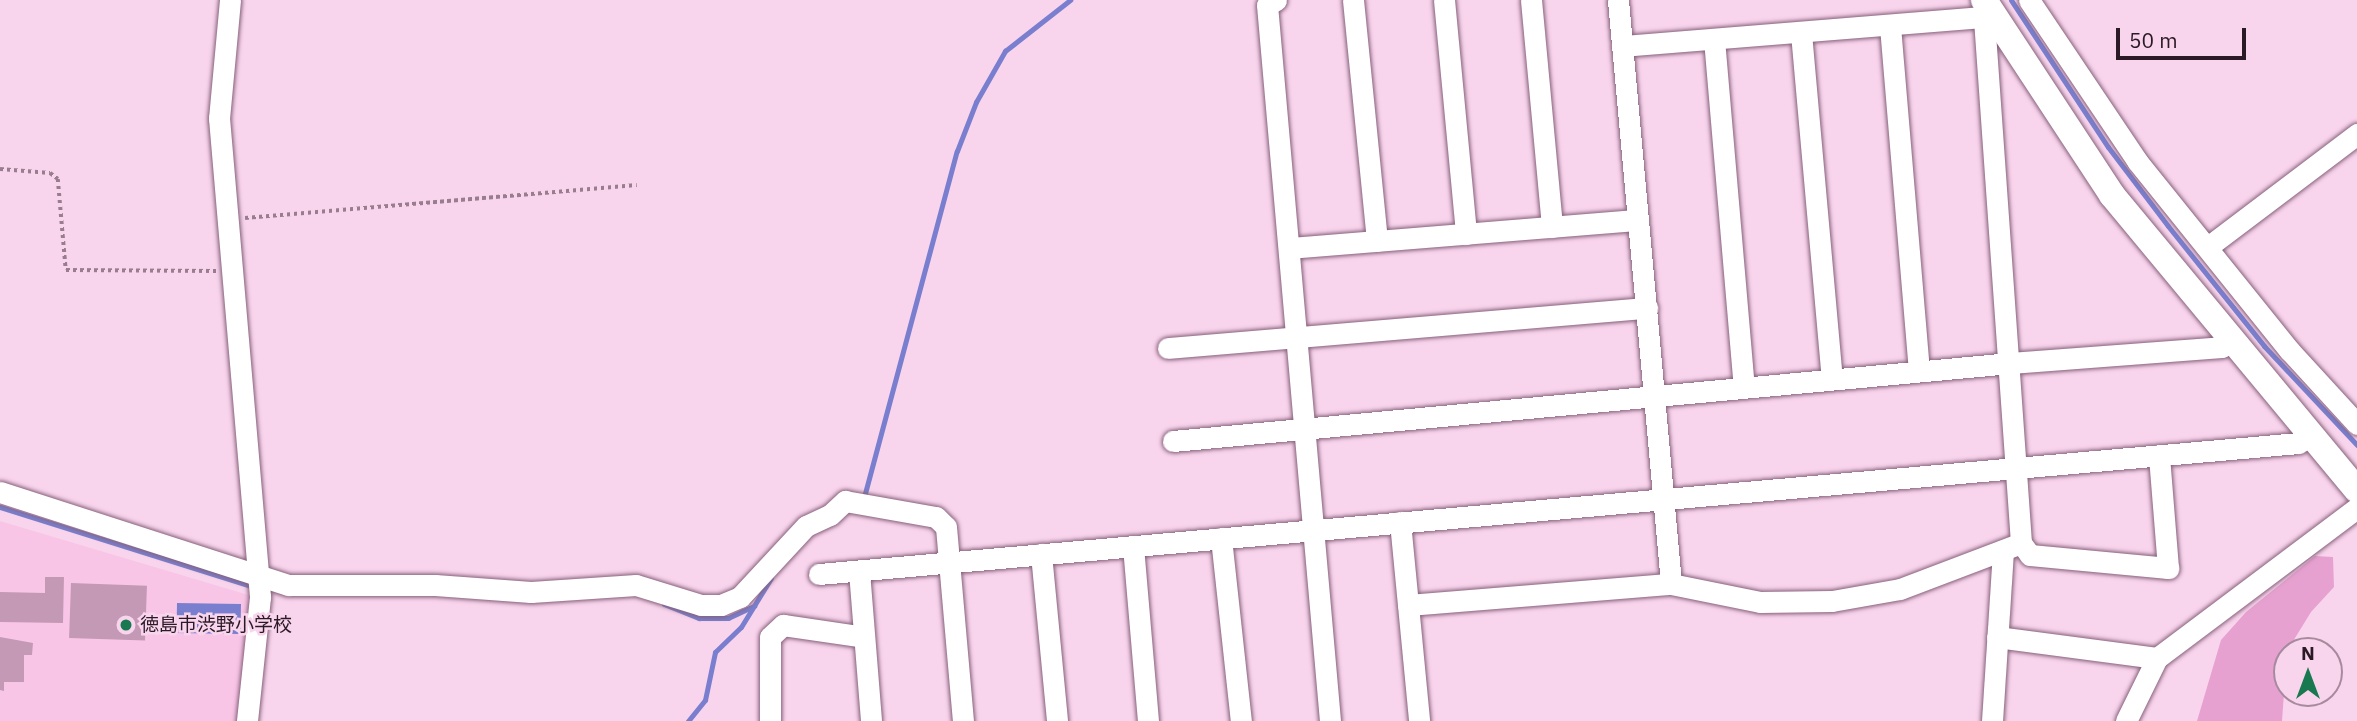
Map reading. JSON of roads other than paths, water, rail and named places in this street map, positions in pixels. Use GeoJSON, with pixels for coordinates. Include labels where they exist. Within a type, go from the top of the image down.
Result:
{"type":"FeatureCollection","features":[{"type":"Feature","properties":{"kind":"street"},"geometry":{"type":"LineString","coordinates":[[230,0],[219,118],[235,270],[260,585],[247,721]]}},
{"type":"Feature","properties":{"kind":"street"},"geometry":{"type":"LineString","coordinates":[[1276,0],[1267,5],[1330,721]]}},
{"type":"Feature","properties":{"kind":"street"},"geometry":{"type":"LineString","coordinates":[[1353,0],[1377,241]]}},
{"type":"Feature","properties":{"kind":"street"},"geometry":{"type":"LineString","coordinates":[[1444,0],[1466,234]]}},
{"type":"Feature","properties":{"kind":"street"},"geometry":{"type":"LineString","coordinates":[[1531,0],[1552,227]]}},
{"type":"Feature","properties":{"kind":"street"},"geometry":{"type":"LineString","coordinates":[[1618,0],[1671,584]]}},
{"type":"Feature","properties":{"kind":"street"},"geometry":{"type":"LineString","coordinates":[[2029,0],[2137,161],[2290,351],[2357,424]]}},
{"type":"Feature","properties":{"kind":"street"},"geometry":{"type":"LineString","coordinates":[[1622,46],[1890,26],[1987,12]]}},
{"type":"Feature","properties":{"kind":"street"},"geometry":{"type":"LineString","coordinates":[[1987,12],[2112,195],[2357,490]]}},
{"type":"Feature","properties":{"kind":"street"},"geometry":{"type":"LineString","coordinates":[[1987,12],[2010,363],[2014,468],[2012,547],[1997,637],[1992,721]]}},
{"type":"Feature","properties":{"kind":"street"},"geometry":{"type":"LineString","coordinates":[[1890,26],[1919,371]]}},
{"type":"Feature","properties":{"kind":"street"},"geometry":{"type":"LineString","coordinates":[[1801,33],[1832,379]]}},
{"type":"Feature","properties":{"kind":"street"},"geometry":{"type":"LineString","coordinates":[[1714,39],[1744,387]]}},
{"type":"Feature","properties":{"kind":"street"},"geometry":{"type":"LineString","coordinates":[[2208,246],[2357,134]]}},
{"type":"Feature","properties":{"kind":"street"},"geometry":{"type":"LineString","coordinates":[[1289,248],[1638,220]]}},
{"type":"Feature","properties":{"kind":"street"},"geometry":{"type":"LineString","coordinates":[[1168,348],[1647,308]]}},
{"type":"Feature","properties":{"kind":"street"},"geometry":{"type":"LineString","coordinates":[[1173,441],[1919,371],[2221,347],[2233,342]]}},
{"type":"Feature","properties":{"kind":"street"},"geometry":{"type":"LineString","coordinates":[[819,574],[2298,443],[2310,436]]}},
{"type":"Feature","properties":{"kind":"street"},"geometry":{"type":"LineString","coordinates":[[1408,606],[1671,584],[1760,602],[1832,601],[1899,589],[2012,547],[2030,555],[2168,568],[2159,455]]}},
{"type":"Feature","properties":{"kind":"street"},"geometry":{"type":"LineString","coordinates":[[0,492],[260,585],[435,585],[530,592],[636,585],[701,605],[721,605],[740,597],[806,526],[830,515],[845,501],[862,502],[890,512],[936,517],[946,527],[963,721]]}},
{"type":"Feature","properties":{"kind":"street"},"geometry":{"type":"LineString","coordinates":[[2126,721],[2157,658],[2357,508]]}},
{"type":"Feature","properties":{"kind":"street"},"geometry":{"type":"LineString","coordinates":[[1400,522],[1419,721]]}},
{"type":"Feature","properties":{"kind":"street"},"geometry":{"type":"LineString","coordinates":[[1221,538],[1241,721]]}},
{"type":"Feature","properties":{"kind":"street"},"geometry":{"type":"LineString","coordinates":[[1133,546],[1148,721]]}},
{"type":"Feature","properties":{"kind":"street"},"geometry":{"type":"LineString","coordinates":[[1041,554],[1057,721]]}},
{"type":"Feature","properties":{"kind":"street"},"geometry":{"type":"LineString","coordinates":[[859,571],[871,721]]}},
{"type":"Feature","properties":{"kind":"street"},"geometry":{"type":"LineString","coordinates":[[770,721],[770,637],[783,625],[864,637]]}},
{"type":"Feature","properties":{"kind":"street"},"geometry":{"type":"LineString","coordinates":[[1997,637],[2157,658]]}},
{"type":"Feature","properties":{"kind":"water"},"geometry":{"type":"Polygon","coordinates":[[[177,603],[241,604],[240,634],[176,633],[177,603]]]}},
{"type":"Feature","properties":{"kind":"waterway"},"geometry":{"type":"LineString","coordinates":[[864,497],[957,151],[976,102],[1005,51],[1070,0]]}},
{"type":"Feature","properties":{"kind":"waterway"},"geometry":{"type":"LineString","coordinates":[[2011,0],[2108,147],[2168,226],[2264,346],[2357,445]]}},
{"type":"Feature","properties":{"kind":"waterway"},"geometry":{"type":"LineString","coordinates":[[0,507],[254,587]]}},
{"type":"Feature","properties":{"kind":"waterway"},"geometry":{"type":"LineString","coordinates":[[688,721],[705,700],[715,652],[741,627],[771,578]]}},
{"type":"Feature","properties":{"kind":"waterway"},"geometry":{"type":"LineString","coordinates":[[664,604],[699,618],[728,618],[754,606]]}},
{"type":"Feature","properties":{"kind":"place","name":"徳島市渋野小学校"},"geometry":{"type":"Point","coordinates":[126,625]}}]}
